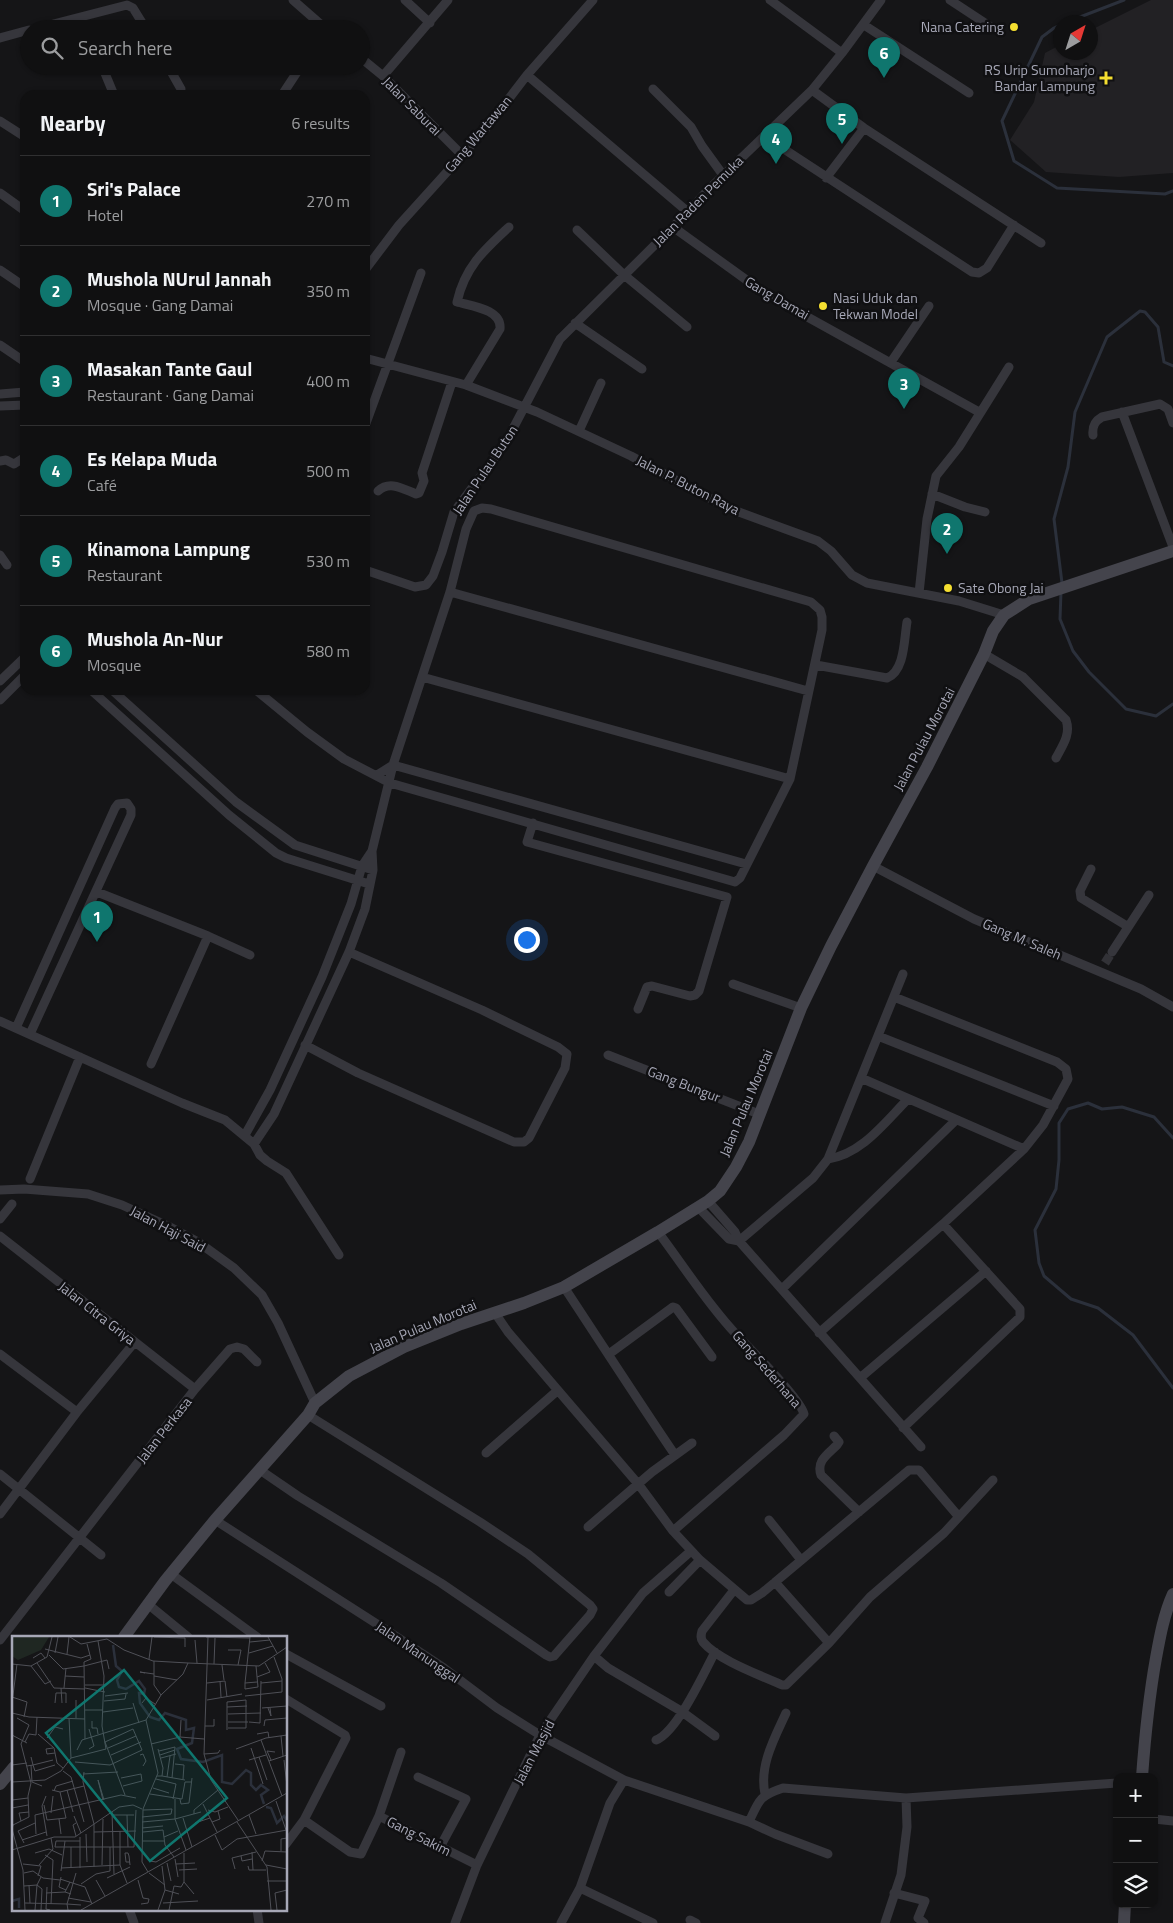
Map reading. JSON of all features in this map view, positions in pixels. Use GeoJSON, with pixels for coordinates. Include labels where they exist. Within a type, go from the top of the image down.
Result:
{"type":"FeatureCollection","features":[{"type":"Feature","properties":{"kind":"street"},"geometry":{"type":"LineString","coordinates":[[292,0],[315,20]]}},
{"type":"Feature","properties":{"kind":"street"},"geometry":{"type":"LineString","coordinates":[[405,0],[430,22]]}},
{"type":"Feature","properties":{"kind":"street"},"geometry":{"type":"LineString","coordinates":[[383,76],[448,0]]}},
{"type":"Feature","properties":{"kind":"street","name":"Gang Wartawan"},"geometry":{"type":"LineString","coordinates":[[370,263],[399,225],[484,131],[527,74],[593,0]]}},
{"type":"Feature","properties":{"kind":"street"},"geometry":{"type":"LineString","coordinates":[[770,0],[842,54]]}},
{"type":"Feature","properties":{"kind":"street","name":"Jalan Raden Pemuka"},"geometry":{"type":"LineString","coordinates":[[525,407],[560,339],[723,175],[812,90],[842,54],[881,0]]}},
{"type":"Feature","properties":{"kind":"street"},"geometry":{"type":"LineString","coordinates":[[950,0],[991,27]]}},
{"type":"Feature","properties":{"kind":"street"},"geometry":{"type":"LineString","coordinates":[[69,20],[127,5],[133,8],[140,20]]}},
{"type":"Feature","properties":{"kind":"street"},"geometry":{"type":"LineString","coordinates":[[864,24],[969,93]]}},
{"type":"Feature","properties":{"kind":"street"},"geometry":{"type":"LineString","coordinates":[[0,38],[20,32]]}},
{"type":"Feature","properties":{"kind":"street","name":"Jalan Saburai"},"geometry":{"type":"LineString","coordinates":[[370,65],[462,155]]}},
{"type":"Feature","properties":{"kind":"street"},"geometry":{"type":"LineString","coordinates":[[527,74],[688,212]]}},
{"type":"Feature","properties":{"kind":"street"},"geometry":{"type":"LineString","coordinates":[[106,75],[112,90]]}},
{"type":"Feature","properties":{"kind":"street"},"geometry":{"type":"LineString","coordinates":[[173,75],[180,90]]}},
{"type":"Feature","properties":{"kind":"street"},"geometry":{"type":"LineString","coordinates":[[285,90],[295,75]]}},
{"type":"Feature","properties":{"kind":"street"},"geometry":{"type":"LineString","coordinates":[[653,89],[691,127],[723,175]]}},
{"type":"Feature","properties":{"kind":"street"},"geometry":{"type":"LineString","coordinates":[[812,90],[864,128],[1041,243]]}},
{"type":"Feature","properties":{"kind":"street"},"geometry":{"type":"LineString","coordinates":[[0,121],[20,134]]}},
{"type":"Feature","properties":{"kind":"street"},"geometry":{"type":"LineString","coordinates":[[826,178],[864,128]]}},
{"type":"Feature","properties":{"kind":"street"},"geometry":{"type":"LineString","coordinates":[[764,136],[972,272],[979,273],[987,268],[1014,225]]}},
{"type":"Feature","properties":{"kind":"street"},"geometry":{"type":"LineString","coordinates":[[0,193],[20,207]]}},
{"type":"Feature","properties":{"kind":"street"},"geometry":{"type":"LineString","coordinates":[[466,385],[500,329],[500,320],[491,313],[457,302],[460,288],[479,255],[509,227]]}},
{"type":"Feature","properties":{"kind":"street","name":"Gang Damai"},"geometry":{"type":"LineString","coordinates":[[673,227],[766,294],[979,412]]}},
{"type":"Feature","properties":{"kind":"street"},"geometry":{"type":"LineString","coordinates":[[577,230],[624,274],[687,328]]}},
{"type":"Feature","properties":{"kind":"street"},"geometry":{"type":"LineString","coordinates":[[0,270],[20,284]]}},
{"type":"Feature","properties":{"kind":"street"},"geometry":{"type":"LineString","coordinates":[[370,412],[421,273]]}},
{"type":"Feature","properties":{"kind":"street"},"geometry":{"type":"LineString","coordinates":[[890,362],[929,306]]}},
{"type":"Feature","properties":{"kind":"street"},"geometry":{"type":"LineString","coordinates":[[575,323],[642,369]]}},
{"type":"Feature","properties":{"kind":"street"},"geometry":{"type":"LineString","coordinates":[[0,345],[20,359]]}},
{"type":"Feature","properties":{"kind":"street","name":"Jalan P. Buton Raya"},"geometry":{"type":"LineString","coordinates":[[370,359],[466,385],[525,407],[578,431],[728,508],[818,541],[831,551],[846,570],[858,579],[880,587],[975,605],[1004,615]]}},
{"type":"Feature","properties":{"kind":"street"},"geometry":{"type":"LineString","coordinates":[[919,593],[927,519],[936,476],[958,446],[1009,367]]}},
{"type":"Feature","properties":{"kind":"street"},"geometry":{"type":"LineString","coordinates":[[378,491],[385,485],[390,485],[416,494],[420,493],[424,481],[422,473],[452,382]]}},
{"type":"Feature","properties":{"kind":"street"},"geometry":{"type":"LineString","coordinates":[[578,431],[600,383]]}},
{"type":"Feature","properties":{"kind":"street"},"geometry":{"type":"LineString","coordinates":[[0,394],[20,392]]}},
{"type":"Feature","properties":{"kind":"street"},"geometry":{"type":"LineString","coordinates":[[1093,435],[1092,428],[1097,420],[1122,412],[1160,404],[1168,409],[1173,423]]}},
{"type":"Feature","properties":{"kind":"street"},"geometry":{"type":"LineString","coordinates":[[0,406],[20,405]]}},
{"type":"Feature","properties":{"kind":"street","name":"Jalan Pulau Buton"},"geometry":{"type":"LineString","coordinates":[[370,572],[415,586],[423,586],[429,582],[442,552],[454,512],[505,444],[525,407]]}},
{"type":"Feature","properties":{"kind":"street"},"geometry":{"type":"LineString","coordinates":[[1122,412],[1173,549]]}},
{"type":"Feature","properties":{"kind":"street"},"geometry":{"type":"LineString","coordinates":[[0,461],[6,460],[14,464],[20,460]]}},
{"type":"Feature","properties":{"kind":"street"},"geometry":{"type":"LineString","coordinates":[[932,494],[965,507],[985,512]]}},
{"type":"Feature","properties":{"kind":"street"},"geometry":{"type":"LineString","coordinates":[[254,1144],[274,1114],[349,952],[365,909],[372,870],[372,851],[393,766],[450,592],[469,519],[474,511],[482,508],[491,509],[811,602],[820,610],[822,630],[816,665],[808,691],[790,780],[740,878],[727,898],[699,991],[695,995],[690,996],[652,986],[647,987],[638,1009]]}},
{"type":"Feature","properties":{"kind":"street","name":"Jalan Pulau Morotai"},"geometry":{"type":"LineString","coordinates":[[125,1636],[171,1574],[308,1415],[315,1403],[349,1376],[397,1351],[461,1324],[524,1303],[564,1287],[658,1232],[720,1191],[736,1168],[749,1142],[801,1008],[872,866],[927,767],[984,654],[993,631],[1004,615],[1029,599],[1074,585],[1173,549]]}},
{"type":"Feature","properties":{"kind":"street"},"geometry":{"type":"LineString","coordinates":[[0,555],[8,565]]}},
{"type":"Feature","properties":{"kind":"street"},"geometry":{"type":"LineString","coordinates":[[450,592],[808,691]]}},
{"type":"Feature","properties":{"kind":"street"},"geometry":{"type":"LineString","coordinates":[[816,665],[887,678],[896,672],[900,664],[907,622]]}},
{"type":"Feature","properties":{"kind":"street"},"geometry":{"type":"LineString","coordinates":[[984,654],[1023,677],[1066,720],[1069,729],[1068,734],[1056,758]]}},
{"type":"Feature","properties":{"kind":"street"},"geometry":{"type":"LineString","coordinates":[[0,681],[20,662]]}},
{"type":"Feature","properties":{"kind":"street"},"geometry":{"type":"LineString","coordinates":[[422,677],[790,780]]}},
{"type":"Feature","properties":{"kind":"street"},"geometry":{"type":"LineString","coordinates":[[0,700],[20,681]]}},
{"type":"Feature","properties":{"kind":"street"},"geometry":{"type":"LineString","coordinates":[[97,695],[229,815],[276,853],[286,858],[369,884]]}},
{"type":"Feature","properties":{"kind":"street"},"geometry":{"type":"LineString","coordinates":[[118,695],[236,802],[295,845],[372,870]]}},
{"type":"Feature","properties":{"kind":"street"},"geometry":{"type":"LineString","coordinates":[[262,695],[344,759],[390,783],[736,882]]}},
{"type":"Feature","properties":{"kind":"street"},"geometry":{"type":"LineString","coordinates":[[377,775],[393,766],[746,864]]}},
{"type":"Feature","properties":{"kind":"street"},"geometry":{"type":"LineString","coordinates":[[16,1028],[117,805],[127,803],[131,808],[131,815],[30,1034]]}},
{"type":"Feature","properties":{"kind":"street"},"geometry":{"type":"LineString","coordinates":[[533,823],[527,842],[727,898]]}},
{"type":"Feature","properties":{"kind":"street"},"geometry":{"type":"LineString","coordinates":[[245,1135],[270,1090],[322,977],[351,904],[362,866],[372,851]]}},
{"type":"Feature","properties":{"kind":"street","name":"Gang M. Saleh"},"geometry":{"type":"LineString","coordinates":[[872,866],[974,919],[1141,989],[1173,1007]]}},
{"type":"Feature","properties":{"kind":"street"},"geometry":{"type":"LineString","coordinates":[[1091,869],[1080,891],[1081,898],[1127,926]]}},
{"type":"Feature","properties":{"kind":"street"},"geometry":{"type":"LineString","coordinates":[[97,892],[208,936],[250,955]]}},
{"type":"Feature","properties":{"kind":"street"},"geometry":{"type":"LineString","coordinates":[[1112,952],[1149,894]]}},
{"type":"Feature","properties":{"kind":"street"},"geometry":{"type":"LineString","coordinates":[[151,1064],[208,936]]}},
{"type":"Feature","properties":{"kind":"street"},"geometry":{"type":"LineString","coordinates":[[305,1045],[367,1077],[514,1142],[520,1142],[528,1138],[565,1068],[567,1054],[558,1047],[482,1010],[349,952]]}},
{"type":"Feature","properties":{"kind":"street"},"geometry":{"type":"LineString","coordinates":[[1100,972],[1105,964]]}},
{"type":"Feature","properties":{"kind":"street"},"geometry":{"type":"LineString","coordinates":[[740,1240],[813,1178],[828,1160],[903,974]]}},
{"type":"Feature","properties":{"kind":"street"},"geometry":{"type":"LineString","coordinates":[[733,984],[801,1008]]}},
{"type":"Feature","properties":{"kind":"street"},"geometry":{"type":"LineString","coordinates":[[819,1333],[943,1224],[1024,1149],[1043,1125],[1068,1080],[1066,1069],[1060,1064],[894,997]]}},
{"type":"Feature","properties":{"kind":"street"},"geometry":{"type":"LineString","coordinates":[[0,1021],[225,1120],[245,1135],[254,1144],[260,1155],[286,1173],[339,1255]]}},
{"type":"Feature","properties":{"kind":"street"},"geometry":{"type":"LineString","coordinates":[[878,1036],[1054,1106]]}},
{"type":"Feature","properties":{"kind":"street","name":"Gang Bungur"},"geometry":{"type":"LineString","coordinates":[[608,1055],[759,1114]]}},
{"type":"Feature","properties":{"kind":"street"},"geometry":{"type":"LineString","coordinates":[[30,1179],[80,1057]]}},
{"type":"Feature","properties":{"kind":"street"},"geometry":{"type":"LineString","coordinates":[[861,1078],[1024,1149]]}},
{"type":"Feature","properties":{"kind":"street"},"geometry":{"type":"LineString","coordinates":[[828,1160],[841,1157],[858,1148],[908,1099]]}},
{"type":"Feature","properties":{"kind":"street"},"geometry":{"type":"LineString","coordinates":[[782,1288],[956,1120]]}},
{"type":"Feature","properties":{"kind":"street","name":"Jalan Haji Said"},"geometry":{"type":"LineString","coordinates":[[0,1190],[24,1189],[88,1194],[130,1208],[198,1242],[234,1268],[262,1295],[278,1322],[315,1403]]}},
{"type":"Feature","properties":{"kind":"street"},"geometry":{"type":"LineString","coordinates":[[0,1219],[12,1204]]}},
{"type":"Feature","properties":{"kind":"street"},"geometry":{"type":"LineString","coordinates":[[703,1204],[736,1232],[740,1240],[819,1333],[921,1447]]}},
{"type":"Feature","properties":{"kind":"street"},"geometry":{"type":"LineString","coordinates":[[903,1428],[1020,1317],[1020,1309],[943,1224]]}},
{"type":"Feature","properties":{"kind":"street","name":"Gang Sederhana"},"geometry":{"type":"LineString","coordinates":[[658,1232],[734,1333],[794,1398],[804,1414],[784,1435],[673,1531]]}},
{"type":"Feature","properties":{"kind":"street","name":"Jalan Citra Griya"},"geometry":{"type":"LineString","coordinates":[[0,1236],[195,1389]]}},
{"type":"Feature","properties":{"kind":"street"},"geometry":{"type":"LineString","coordinates":[[860,1378],[986,1271]]}},
{"type":"Feature","properties":{"kind":"street"},"geometry":{"type":"LineString","coordinates":[[564,1287],[609,1354],[642,1408],[675,1455]]}},
{"type":"Feature","properties":{"kind":"street"},"geometry":{"type":"LineString","coordinates":[[609,1354],[672,1307],[676,1308],[712,1357]]}},
{"type":"Feature","properties":{"kind":"street"},"geometry":{"type":"LineString","coordinates":[[495,1313],[508,1332],[639,1485],[673,1531],[700,1560],[742,1598],[751,1600],[775,1582],[913,1468],[919,1470],[959,1517]]}},
{"type":"Feature","properties":{"kind":"street"},"geometry":{"type":"LineString","coordinates":[[0,1514],[77,1412],[134,1343]]}},
{"type":"Feature","properties":{"kind":"street","name":"Jalan Perkasa"},"geometry":{"type":"LineString","coordinates":[[0,1640],[195,1389],[230,1349],[237,1347],[244,1349],[257,1362]]}},
{"type":"Feature","properties":{"kind":"street"},"geometry":{"type":"LineString","coordinates":[[0,1354],[77,1412]]}},
{"type":"Feature","properties":{"kind":"street"},"geometry":{"type":"LineString","coordinates":[[486,1453],[558,1391]]}},
{"type":"Feature","properties":{"kind":"street"},"geometry":{"type":"LineString","coordinates":[[260,1470],[441,1583],[550,1657],[554,1656],[590,1615],[593,1609],[590,1605],[528,1554],[308,1415]]}},
{"type":"Feature","properties":{"kind":"street"},"geometry":{"type":"LineString","coordinates":[[834,1436],[839,1442],[821,1462],[819,1470],[821,1475],[859,1512]]}},
{"type":"Feature","properties":{"kind":"street"},"geometry":{"type":"LineString","coordinates":[[588,1527],[692,1443]]}},
{"type":"Feature","properties":{"kind":"street"},"geometry":{"type":"LineString","coordinates":[[0,1474],[101,1555]]}},
{"type":"Feature","properties":{"kind":"street"},"geometry":{"type":"LineString","coordinates":[[734,1590],[702,1631],[701,1637],[703,1641],[715,1652],[744,1668],[782,1685],[786,1685],[829,1643],[870,1597],[944,1533],[993,1480]]}},
{"type":"Feature","properties":{"kind":"street","name":"Jalan Manunggal"},"geometry":{"type":"LineString","coordinates":[[216,1520],[444,1668],[497,1708],[624,1780],[749,1822],[828,1854]]}},
{"type":"Feature","properties":{"kind":"street"},"geometry":{"type":"LineString","coordinates":[[769,1520],[801,1560]]}},
{"type":"Feature","properties":{"kind":"street","name":"Jalan Masjid"},"geometry":{"type":"LineString","coordinates":[[455,1923],[477,1865],[540,1734],[594,1656],[643,1593],[691,1551]]}},
{"type":"Feature","properties":{"kind":"street"},"geometry":{"type":"LineString","coordinates":[[669,1592],[700,1560]]}},
{"type":"Feature","properties":{"kind":"street"},"geometry":{"type":"LineString","coordinates":[[171,1574],[256,1636]]}},
{"type":"Feature","properties":{"kind":"street"},"geometry":{"type":"LineString","coordinates":[[775,1582],[829,1643]]}},
{"type":"Feature","properties":{"kind":"street"},"geometry":{"type":"LineString","coordinates":[[1142,1773],[1146,1714],[1159,1640],[1168,1605],[1173,1594]]}},
{"type":"Feature","properties":{"kind":"street"},"geometry":{"type":"LineString","coordinates":[[149,1605],[187,1636]]}},
{"type":"Feature","properties":{"kind":"street"},"geometry":{"type":"LineString","coordinates":[[656,1740],[662,1738],[668,1732],[715,1652]]}},
{"type":"Feature","properties":{"kind":"street"},"geometry":{"type":"LineString","coordinates":[[288,1655],[381,1706]]}},
{"type":"Feature","properties":{"kind":"street"},"geometry":{"type":"LineString","coordinates":[[594,1656],[608,1668],[682,1711],[715,1736]]}},
{"type":"Feature","properties":{"kind":"street"},"geometry":{"type":"LineString","coordinates":[[288,1700],[345,1735],[346,1738],[304,1820],[288,1841]]}},
{"type":"Feature","properties":{"kind":"street"},"geometry":{"type":"LineString","coordinates":[[765,1794],[763,1783],[766,1759],[786,1713]]}},
{"type":"Feature","properties":{"kind":"street"},"geometry":{"type":"LineString","coordinates":[[380,1816],[401,1752]]}},
{"type":"Feature","properties":{"kind":"street"},"geometry":{"type":"LineString","coordinates":[[0,1784],[12,1769]]}},
{"type":"Feature","properties":{"kind":"street"},"geometry":{"type":"LineString","coordinates":[[418,1777],[466,1799],[440,1847]]}},
{"type":"Feature","properties":{"kind":"street"},"geometry":{"type":"LineString","coordinates":[[561,1923],[580,1888],[610,1803],[624,1780]]}},
{"type":"Feature","properties":{"kind":"street"},"geometry":{"type":"LineString","coordinates":[[749,1822],[756,1805],[765,1794],[783,1788],[906,1798],[1113,1783]]}},
{"type":"Feature","properties":{"kind":"street"},"geometry":{"type":"LineString","coordinates":[[885,1923],[901,1875],[906,1843],[906,1798]]}},
{"type":"Feature","properties":{"kind":"street","name":"Gang Sakim"},"geometry":{"type":"LineString","coordinates":[[304,1820],[350,1852],[361,1854],[380,1816],[477,1865]]}},
{"type":"Feature","properties":{"kind":"street"},"geometry":{"type":"LineString","coordinates":[[1158,1819],[1173,1821]]}},
{"type":"Feature","properties":{"kind":"street"},"geometry":{"type":"LineString","coordinates":[[580,1888],[653,1923]]}},
{"type":"Feature","properties":{"kind":"street"},"geometry":{"type":"LineString","coordinates":[[894,1893],[924,1902],[918,1918],[924,1923]]}},
{"type":"Feature","properties":{"kind":"street"},"geometry":{"type":"LineString","coordinates":[[1124,1923],[1125,1908]]}},
{"type":"Feature","properties":{"kind":"street"},"geometry":{"type":"LineString","coordinates":[[129,1910],[134,1923]]}},
{"type":"Feature","properties":{"kind":"street"},"geometry":{"type":"LineString","coordinates":[[257,1910],[259,1923]]}},
{"type":"Feature","properties":{"kind":"shaded area","name":"RS Urip Sumoharjo Bandar Lampung"},"geometry":{"type":"Polygon","coordinates":[[[1151,0],[1173,0],[1173,173],[1119,177],[1046,172],[1010,140],[1034,102],[1045,53],[1053,49],[1053,60],[1098,60],[1098,26],[1151,0]]]}},
{"type":"Feature","properties":{"kind":"waterway"},"geometry":{"type":"LineString","coordinates":[[1085,15],[1124,0]]}},
{"type":"Feature","properties":{"kind":"waterway"},"geometry":{"type":"LineString","coordinates":[[1053,29],[1042,37],[1002,121],[1014,161],[1057,188],[1165,194],[1173,191]]}},
{"type":"Feature","properties":{"kind":"waterway"},"geometry":{"type":"LineString","coordinates":[[1062,583],[1054,519],[1068,467],[1075,412],[1107,337],[1140,311],[1145,312],[1158,327],[1164,362],[1173,366]]}},
{"type":"Feature","properties":{"kind":"waterway"},"geometry":{"type":"LineString","coordinates":[[1061,592],[1060,619],[1073,651],[1089,672],[1126,709],[1156,716],[1173,704]]}},
{"type":"Feature","properties":{"kind":"waterway"},"geometry":{"type":"LineString","coordinates":[[1173,1138],[1154,1117],[1122,1107],[1102,1109],[1088,1103],[1068,1109],[1059,1123],[1059,1160],[1056,1189],[1035,1230],[1039,1263],[1044,1276],[1071,1299],[1098,1308],[1133,1335],[1173,1388]]}},
{"type":"Feature","properties":{"kind":"tunnel"},"geometry":{"type":"LineString","coordinates":[[1105,963],[1112,952]]}},
{"type":"Feature","properties":{"kind":"place","name":"Nana Catering"},"geometry":{"type":"Point","coordinates":[1014,27]}},
{"type":"Feature","properties":{"kind":"place","name":"Mushola An-Nur"},"geometry":{"type":"Point","coordinates":[884,78]}},
{"type":"Feature","properties":{"kind":"place","name":"RS Urip Sumoharjo Bandar Lampung"},"geometry":{"type":"Point","coordinates":[1106,78]}},
{"type":"Feature","properties":{"kind":"place","name":"Kinamona Lampung"},"geometry":{"type":"Point","coordinates":[842,144]}},
{"type":"Feature","properties":{"kind":"place","name":"Es Kelapa Muda"},"geometry":{"type":"Point","coordinates":[776,164]}},
{"type":"Feature","properties":{"kind":"place","name":"Nasi Uduk dan Tekwan Model"},"geometry":{"type":"Point","coordinates":[823,306]}},
{"type":"Feature","properties":{"kind":"place","name":"Masakan Tante Gaul"},"geometry":{"type":"Point","coordinates":[904,409]}},
{"type":"Feature","properties":{"kind":"place","name":"Mushola NUrul Jannah"},"geometry":{"type":"Point","coordinates":[947,554]}},
{"type":"Feature","properties":{"kind":"place","name":"Sate Obong Jai"},"geometry":{"type":"Point","coordinates":[948,588]}},
{"type":"Feature","properties":{"kind":"place","name":"Sri's Palace"},"geometry":{"type":"Point","coordinates":[97,942]}}]}
